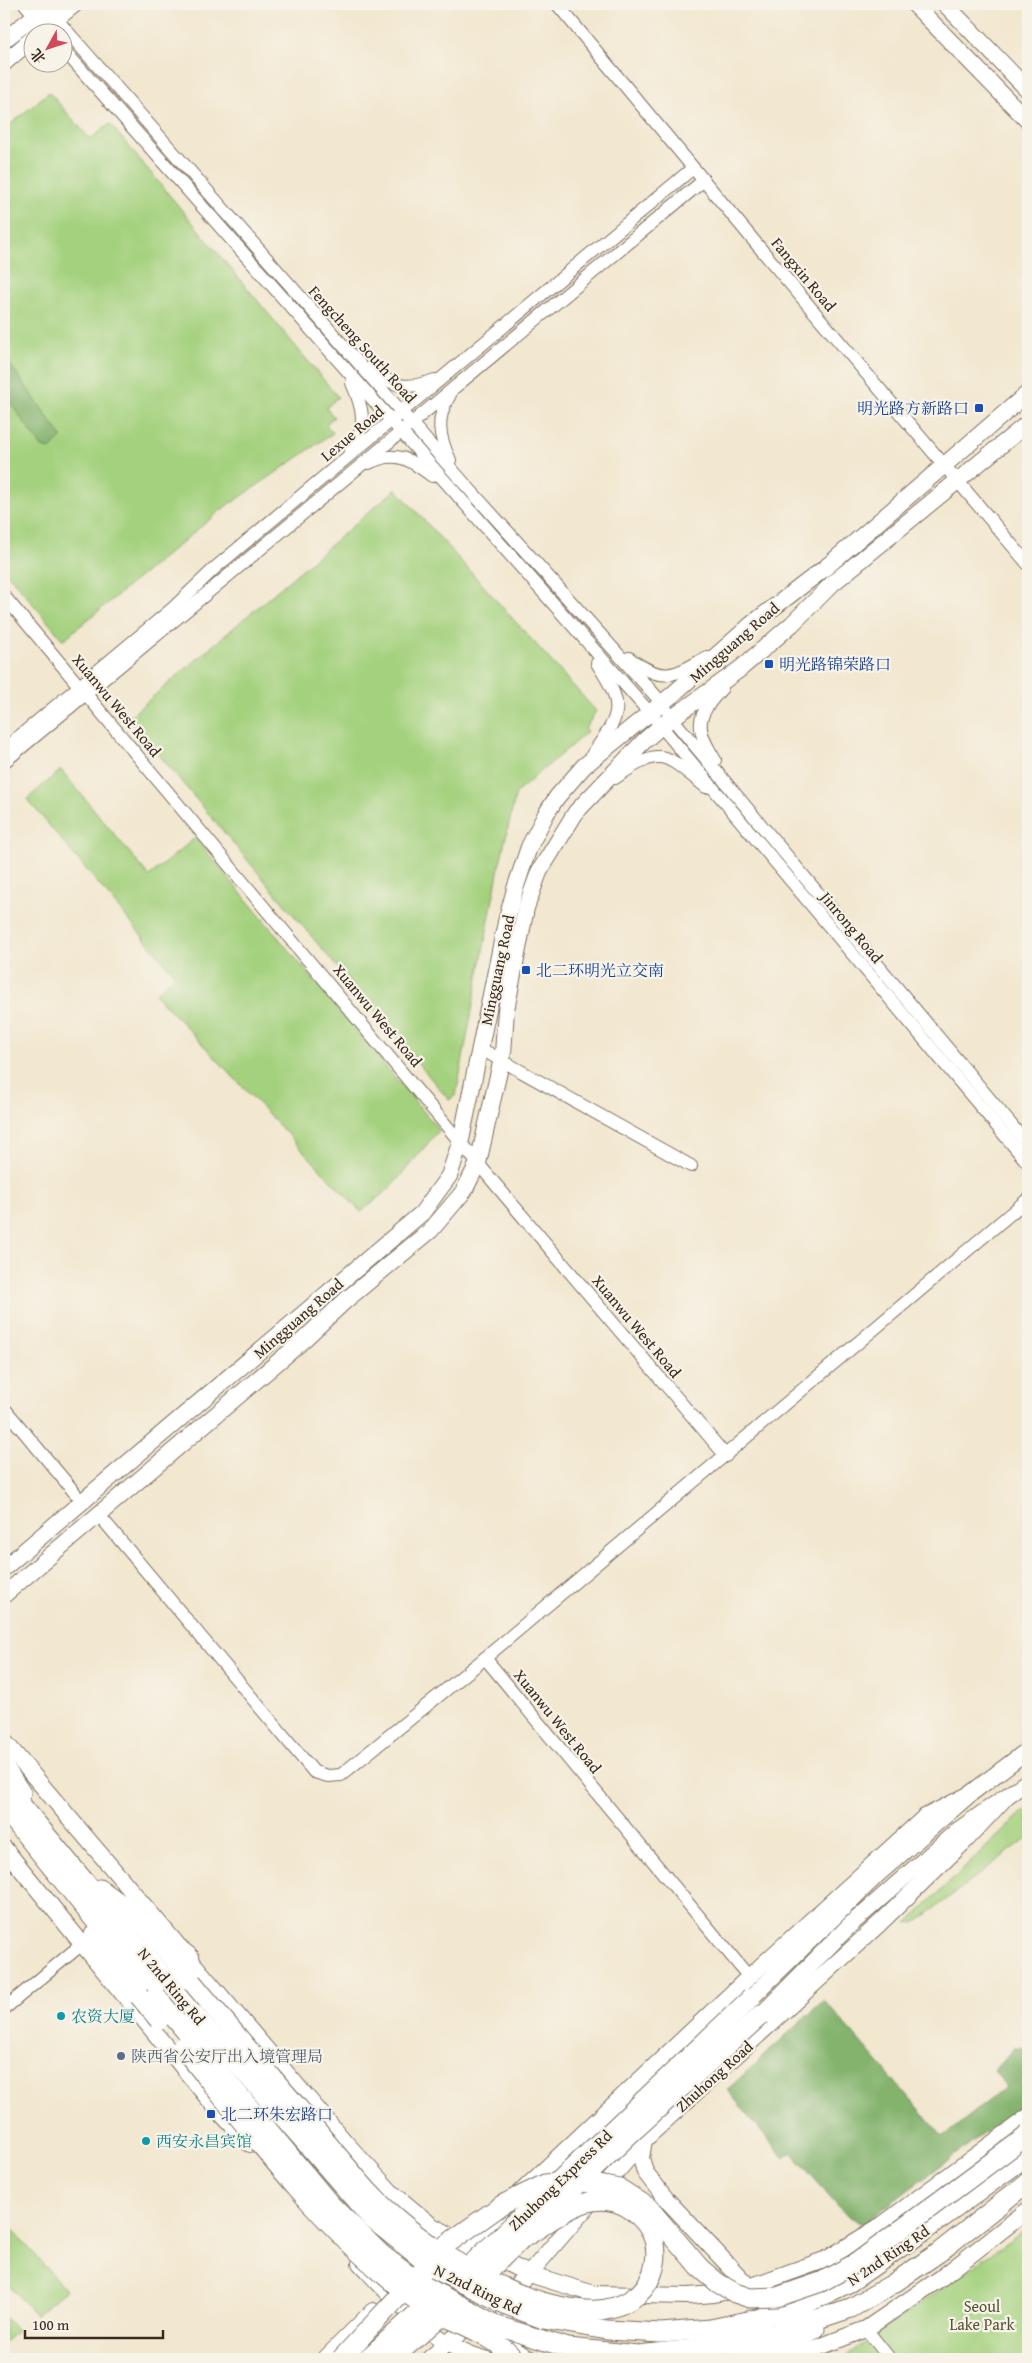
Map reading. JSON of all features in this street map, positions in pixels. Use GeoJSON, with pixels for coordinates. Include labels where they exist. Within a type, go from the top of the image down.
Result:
{"type":"FeatureCollection","features":[{"type":"Feature","properties":{"kind":"highway","name":"N 2nd Ring Rd"},"geometry":{"type":"LineString","coordinates":[[6,1774],[46,1833],[67,1872],[74,1893],[140,1997],[331,2205],[381,2254],[419,2283],[498,2326],[568,2348],[638,2355],[715,2347],[772,2334],[851,2308],[891,2285],[938,2253],[1028,2182]]}},
{"type":"Feature","properties":{"kind":"highway","name":"N 2nd Ring Rd"},"geometry":{"type":"LineString","coordinates":[[4,1808],[67,1872],[372,2218],[433,2268],[509,2306],[543,2319],[607,2330],[661,2333],[711,2329],[758,2319],[801,2306],[850,2282],[1028,2155]]}},
{"type":"Feature","properties":{"kind":"highway"},"geometry":{"type":"LineString","coordinates":[[4,1820],[24,1844],[137,1916],[190,1958]]}},
{"type":"Feature","properties":{"kind":"highway"},"geometry":{"type":"LineString","coordinates":[[74,1893],[86,1937],[110,1961],[292,2180],[349,2244],[410,2297],[484,2335],[504,2348],[514,2359]]}},
{"type":"Feature","properties":{"kind":"highway"},"geometry":{"type":"LineString","coordinates":[[137,1916],[370,2192],[423,2240],[491,2282],[534,2300],[577,2310],[592,2311],[620,2306],[633,2299],[644,2290],[655,2267],[656,2249],[652,2234],[634,2212],[613,2202],[600,2199],[587,2201],[525,2237]]}},
{"type":"Feature","properties":{"kind":"highway","name":"Zhuhong Express Rd"},"geometry":{"type":"LineString","coordinates":[[367,2359],[493,2244],[751,1998]]}},
{"type":"Feature","properties":{"kind":"highway","name":"Zhuhong Express Rd"},"geometry":{"type":"LineString","coordinates":[[392,2359],[525,2237],[629,2135],[760,2015]]}},
{"type":"Feature","properties":{"kind":"highway"},"geometry":{"type":"LineString","coordinates":[[341,2359],[447,2244],[502,2205],[545,2184],[578,2180],[620,2190],[648,2207],[700,2268],[718,2283],[735,2293],[750,2298],[778,2297],[821,2282],[856,2263],[1028,2135]]}},
{"type":"Feature","properties":{"kind":"highway"},"geometry":{"type":"LineString","coordinates":[[737,2359],[786,2344],[851,2308]]}},
{"type":"Feature","properties":{"kind":"highway"},"geometry":{"type":"LineString","coordinates":[[402,2359],[425,2330]]}},
{"type":"Feature","properties":{"kind":"main road"},"geometry":{"type":"LineString","coordinates":[[4,40],[43,16],[75,4]]}},
{"type":"Feature","properties":{"kind":"main road"},"geometry":{"type":"LineString","coordinates":[[914,4],[1028,121]]}},
{"type":"Feature","properties":{"kind":"main road"},"geometry":{"type":"LineString","coordinates":[[945,4],[1028,90]]}},
{"type":"Feature","properties":{"kind":"main road"},"geometry":{"type":"LineString","coordinates":[[4,63],[22,48]]}},
{"type":"Feature","properties":{"kind":"main road","name":"Mingguang Road"},"geometry":{"type":"LineString","coordinates":[[4,1583],[278,1344],[342,1279],[422,1213],[449,1176],[461,1140],[506,922],[524,861],[546,814],[584,766],[656,708],[727,646],[825,568],[1028,393]]}},
{"type":"Feature","properties":{"kind":"main road","name":"Mingguang Road"},"geometry":{"type":"LineString","coordinates":[[4,1596],[300,1344],[346,1300],[431,1230],[464,1190],[478,1163],[502,1060],[506,1010],[518,945],[531,890],[548,857],[576,812],[642,742],[666,722],[740,669],[792,624],[833,583],[1028,423]]}},
{"type":"Feature","properties":{"kind":"main road"},"geometry":{"type":"LineString","coordinates":[[4,1553],[288,1314],[342,1279]]}},
{"type":"Feature","properties":{"kind":"main road","name":"Mingguang Road"},"geometry":{"type":"LineString","coordinates":[[4,1568],[278,1344],[346,1300]]}},
{"type":"Feature","properties":{"kind":"main road"},"geometry":{"type":"LineString","coordinates":[[4,1741],[367,2168],[432,2226],[530,2274],[594,2294]]}},
{"type":"Feature","properties":{"kind":"main road"},"geometry":{"type":"LineString","coordinates":[[751,1998],[877,1876],[970,1794],[1028,1750]]}},
{"type":"Feature","properties":{"kind":"main road","name":"Zhuhong Road"},"geometry":{"type":"LineString","coordinates":[[760,2015],[850,1925],[957,1831],[1028,1781]]}},
{"type":"Feature","properties":{"kind":"main road"},"geometry":{"type":"LineString","coordinates":[[325,2359],[390,2295],[468,2245],[534,2179],[749,1977],[925,1816],[970,1794]]}},
{"type":"Feature","properties":{"kind":"main road","name":"Zhuhong Road"},"geometry":{"type":"LineString","coordinates":[[429,2359],[530,2274],[645,2139],[880,1923],[966,1840],[1005,1798]]}},
{"type":"Feature","properties":{"kind":"main road"},"geometry":{"type":"LineString","coordinates":[[4,1848],[86,1937]]}},
{"type":"Feature","properties":{"kind":"main road"},"geometry":{"type":"LineString","coordinates":[[140,1997],[216,2108],[390,2295],[446,2344],[485,2359]]}},
{"type":"Feature","properties":{"kind":"main road"},"geometry":{"type":"LineString","coordinates":[[530,2359],[516,2352],[505,2340],[503,2322],[509,2310],[524,2299],[594,2294],[688,2296],[714,2294],[749,2287],[835,2254],[882,2225],[1028,2117]]}},
{"type":"Feature","properties":{"kind":"main road"},"geometry":{"type":"LineString","coordinates":[[645,2139],[641,2158],[645,2172],[666,2199],[749,2287]]}},
{"type":"Feature","properties":{"kind":"main road"},"geometry":{"type":"LineString","coordinates":[[788,2359],[866,2330],[941,2278],[1028,2210]]}},
{"type":"Feature","properties":{"kind":"street","name":"Fangxin Road"},"geometry":{"type":"LineString","coordinates":[[557,4],[1028,564]]}},
{"type":"Feature","properties":{"kind":"street","name":"Fengcheng South Road"},"geometry":{"type":"LineString","coordinates":[[43,16],[356,360],[606,641],[656,708]]}},
{"type":"Feature","properties":{"kind":"street","name":"Fengcheng South Road"},"geometry":{"type":"LineString","coordinates":[[72,59],[572,625],[656,708]]}},
{"type":"Feature","properties":{"kind":"street","name":"Lexue Road"},"geometry":{"type":"LineString","coordinates":[[83,690],[216,567],[694,168]]}},
{"type":"Feature","properties":{"kind":"street","name":"Lexue Road"},"geometry":{"type":"LineString","coordinates":[[83,690],[354,472],[704,180]]}},
{"type":"Feature","properties":{"kind":"street"},"geometry":{"type":"LineString","coordinates":[[356,360],[397,386],[414,386],[447,374]]}},
{"type":"Feature","properties":{"kind":"street"},"geometry":{"type":"LineString","coordinates":[[345,460],[361,432],[363,412],[346,369]]}},
{"type":"Feature","properties":{"kind":"street"},"geometry":{"type":"LineString","coordinates":[[456,387],[443,405],[439,426],[442,444],[463,482]]}},
{"type":"Feature","properties":{"kind":"street"},"geometry":{"type":"LineString","coordinates":[[354,472],[374,460],[402,457],[410,459],[453,490]]}},
{"type":"Feature","properties":{"kind":"street","name":"Xuanwu West Road"},"geometry":{"type":"LineString","coordinates":[[4,596],[461,1140],[478,1163],[726,1456]]}},
{"type":"Feature","properties":{"kind":"street"},"geometry":{"type":"LineString","coordinates":[[572,625],[609,682],[618,707],[613,725],[584,766]]}},
{"type":"Feature","properties":{"kind":"street"},"geometry":{"type":"LineString","coordinates":[[606,641],[644,669],[664,676],[678,674],[727,646]]}},
{"type":"Feature","properties":{"kind":"street"},"geometry":{"type":"LineString","coordinates":[[740,669],[706,706],[702,712],[701,726],[707,747],[742,802]]}},
{"type":"Feature","properties":{"kind":"street"},"geometry":{"type":"LineString","coordinates":[[4,749],[83,690]]}},
{"type":"Feature","properties":{"kind":"street"},"geometry":{"type":"LineString","coordinates":[[4,762],[83,690]]}},
{"type":"Feature","properties":{"kind":"street","name":"Jinrong Road"},"geometry":{"type":"LineString","coordinates":[[656,708],[729,806],[1028,1163]]}},
{"type":"Feature","properties":{"kind":"street","name":"Jinrong Road"},"geometry":{"type":"LineString","coordinates":[[666,722],[742,802],[1028,1145]]}},
{"type":"Feature","properties":{"kind":"street"},"geometry":{"type":"LineString","coordinates":[[592,794],[644,759],[662,757],[674,762],[729,806]]}},
{"type":"Feature","properties":{"kind":"street"},"geometry":{"type":"LineString","coordinates":[[481,1049],[691,1166]]}},
{"type":"Feature","properties":{"kind":"street"},"geometry":{"type":"LineString","coordinates":[[99,1515],[314,1772],[328,1776],[342,1775],[726,1456],[1028,1200]]}},
{"type":"Feature","properties":{"kind":"street"},"geometry":{"type":"LineString","coordinates":[[4,1408],[76,1493]]}},
{"type":"Feature","properties":{"kind":"street","name":"Xuanwu West Road"},"geometry":{"type":"LineString","coordinates":[[485,1658],[749,1977]]}},
{"type":"Feature","properties":{"kind":"street"},"geometry":{"type":"LineString","coordinates":[[4,2009],[86,1937]]}},
{"type":"Feature","properties":{"kind":"street"},"geometry":{"type":"LineString","coordinates":[[866,2330],[890,2359]]}},
{"type":"Feature","properties":{"kind":"green space"},"geometry":{"type":"Polygon","coordinates":[[[49,92],[90,139],[110,124],[338,397],[326,408],[334,417],[326,424],[333,433],[231,502],[63,640],[4,569],[4,130],[49,92]]]}},
{"type":"Feature","properties":{"kind":"green space"},"geometry":{"type":"Polygon","coordinates":[[[4,356],[62,437],[50,449],[42,447],[4,394],[4,356]]]}},
{"type":"Feature","properties":{"kind":"green space"},"geometry":{"type":"Polygon","coordinates":[[[396,489],[596,711],[585,729],[587,732],[516,793],[499,867],[456,1095],[449,1100],[128,718],[396,489]]]}},
{"type":"Feature","properties":{"kind":"green space"},"geometry":{"type":"Polygon","coordinates":[[[61,770],[149,876],[195,838],[439,1130],[392,1186],[361,1212],[155,994],[175,975],[27,799],[61,770]]]}},
{"type":"Feature","properties":{"kind":"green space"},"geometry":{"type":"Polygon","coordinates":[[[1028,1807],[1028,1837],[918,1921],[907,1923],[1028,1807]]]}},
{"type":"Feature","properties":{"kind":"green space"},"geometry":{"type":"Polygon","coordinates":[[[824,2000],[943,2137],[1006,2087],[994,2070],[1014,2048],[1028,2048],[1028,2100],[863,2224],[848,2217],[792,2153],[784,2158],[727,2090],[824,2000]]]}},
{"type":"Feature","properties":{"kind":"green space"},"geometry":{"type":"Polygon","coordinates":[[[4,2220],[66,2290],[36,2315],[4,2280],[4,2220]]]}},
{"type":"Feature","properties":{"kind":"green space","name":"Seoul Lake Park"},"geometry":{"type":"Polygon","coordinates":[[[1028,2228],[1028,2359],[842,2359],[1028,2228]]]}},
{"type":"Feature","properties":{"kind":"green space"},"geometry":{"type":"Polygon","coordinates":[[[4,2316],[17,2331],[4,2343],[4,2316]]]}},
{"type":"Feature","properties":{"kind":"place","name":"明光路方新路口"},"geometry":{"type":"Point","coordinates":[979,408]}},
{"type":"Feature","properties":{"kind":"place","name":"明光路锦荣路口"},"geometry":{"type":"Point","coordinates":[769,664]}},
{"type":"Feature","properties":{"kind":"place","name":"北二环明光立交南"},"geometry":{"type":"Point","coordinates":[526,970]}},
{"type":"Feature","properties":{"kind":"place","name":"农资大厦"},"geometry":{"type":"Point","coordinates":[61,2016]}},
{"type":"Feature","properties":{"kind":"place","name":"陕西省公安厅出入境管理局"},"geometry":{"type":"Point","coordinates":[121,2056]}},
{"type":"Feature","properties":{"kind":"place","name":"北二环朱宏路口"},"geometry":{"type":"Point","coordinates":[211,2114]}},
{"type":"Feature","properties":{"kind":"place","name":"西安永昌宾馆"},"geometry":{"type":"Point","coordinates":[146,2141]}}]}
